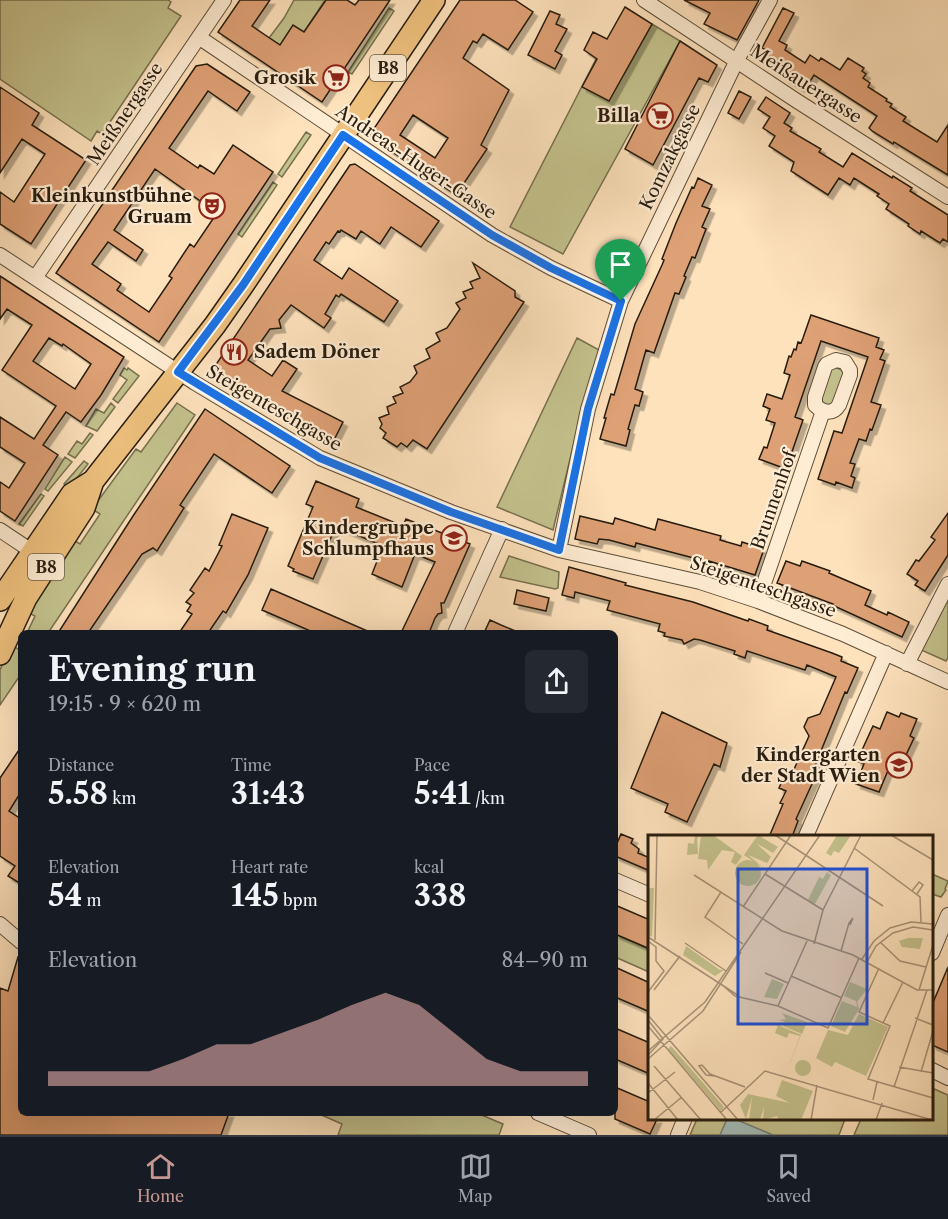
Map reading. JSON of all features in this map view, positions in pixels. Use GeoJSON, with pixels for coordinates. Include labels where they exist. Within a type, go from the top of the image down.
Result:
{"type":"FeatureCollection","features":[{"type":"Feature","properties":{"kind":"main road","name":"B8"},"geometry":{"type":"LineString","coordinates":[[0,600],[72,495],[93,481],[243,285],[434,0]]}},
{"type":"Feature","properties":{"kind":"main road","name":"B8"},"geometry":{"type":"LineString","coordinates":[[0,654],[26,597],[84,508],[93,481]]}},
{"type":"Feature","properties":{"kind":"street","name":"Meißnergasse"},"geometry":{"type":"LineString","coordinates":[[35,278],[224,0]]}},
{"type":"Feature","properties":{"kind":"street","name":"Meißauergasse"},"geometry":{"type":"LineString","coordinates":[[644,0],[797,101],[948,196]]}},
{"type":"Feature","properties":{"kind":"street","name":"Komzakgasse"},"geometry":{"type":"LineString","coordinates":[[559,550],[581,437],[621,301],[737,60],[770,0]]}},
{"type":"Feature","properties":{"kind":"street","name":"Andreas-Huger-Gasse"},"geometry":{"type":"LineString","coordinates":[[200,38],[492,235],[551,268],[621,301]]}},
{"type":"Feature","properties":{"kind":"street","name":"Steigenteschgasse"},"geometry":{"type":"LineString","coordinates":[[0,255],[178,372],[320,458],[451,512],[559,550],[700,582],[758,601],[832,629],[907,664],[947,678]]}},
{"type":"Feature","properties":{"kind":"street","name":"Brunnenhof"},"geometry":{"type":"LineString","coordinates":[[758,601],[823,411]]}},
{"type":"Feature","properties":{"kind":"street"},"geometry":{"type":"LineString","coordinates":[[456,630],[502,529]]}},
{"type":"Feature","properties":{"kind":"street"},"geometry":{"type":"LineString","coordinates":[[0,530],[33,552]]}},
{"type":"Feature","properties":{"kind":"street"},"geometry":{"type":"LineString","coordinates":[[907,664],[948,584]]}},
{"type":"Feature","properties":{"kind":"street"},"geometry":{"type":"LineString","coordinates":[[807,835],[886,653]]}},
{"type":"Feature","properties":{"kind":"street"},"geometry":{"type":"LineString","coordinates":[[618,881],[648,894]]}},
{"type":"Feature","properties":{"kind":"street"},"geometry":{"type":"LineString","coordinates":[[933,951],[948,915]]}},
{"type":"Feature","properties":{"kind":"street"},"geometry":{"type":"LineString","coordinates":[[0,924],[18,941]]}},
{"type":"Feature","properties":{"kind":"street"},"geometry":{"type":"LineString","coordinates":[[0,939],[18,943]]}},
{"type":"Feature","properties":{"kind":"street"},"geometry":{"type":"LineString","coordinates":[[933,1070],[948,1077]]}},
{"type":"Feature","properties":{"kind":"street"},"geometry":{"type":"LineString","coordinates":[[545,1116],[589,1135]]}},
{"type":"Feature","properties":{"kind":"street"},"geometry":{"type":"LineString","coordinates":[[678,1135],[685,1120]]}},
{"type":"Feature","properties":{"kind":"shaded area"},"geometry":{"type":"Polygon","coordinates":[[[0,0],[168,0],[171,2],[168,8],[181,16],[102,134],[97,131],[91,141],[0,79],[0,0]]]}},
{"type":"Feature","properties":{"kind":"shaded area"},"geometry":{"type":"Polygon","coordinates":[[[294,0],[325,0],[304,32],[280,45],[269,38],[294,0]]]}},
{"type":"Feature","properties":{"kind":"shaded area"},"geometry":{"type":"Polygon","coordinates":[[[389,8],[394,11],[352,74],[348,72],[389,8]]]}},
{"type":"Feature","properties":{"kind":"shaded area"},"geometry":{"type":"Polygon","coordinates":[[[652,24],[680,41],[563,254],[510,227],[596,59],[624,74],[652,24]]]}},
{"type":"Feature","properties":{"kind":"shaded area"},"geometry":{"type":"Polygon","coordinates":[[[306,132],[311,135],[282,177],[278,174],[306,132]]]}},
{"type":"Feature","properties":{"kind":"shaded area"},"geometry":{"type":"Polygon","coordinates":[[[273,182],[277,185],[242,237],[238,234],[273,182]]]}},
{"type":"Feature","properties":{"kind":"shaded area"},"geometry":{"type":"Polygon","coordinates":[[[577,338],[601,351],[583,405],[553,530],[497,507],[577,338]]]}},
{"type":"Feature","properties":{"kind":"shaded area"},"geometry":{"type":"Polygon","coordinates":[[[124,368],[127,370],[128,368],[139,376],[118,403],[113,399],[127,380],[120,375],[124,368]]]}},
{"type":"Feature","properties":{"kind":"shaded area"},"geometry":{"type":"Polygon","coordinates":[[[831,368],[842,370],[843,374],[833,405],[829,406],[821,403],[820,400],[831,368]]]}},
{"type":"Feature","properties":{"kind":"shaded area"},"geometry":{"type":"Polygon","coordinates":[[[111,403],[115,407],[97,431],[86,426],[96,409],[104,413],[111,403]]]}},
{"type":"Feature","properties":{"kind":"shaded area"},"geometry":{"type":"Polygon","coordinates":[[[177,403],[195,415],[50,630],[28,630],[35,616],[27,612],[72,539],[80,544],[100,514],[92,509],[136,449],[141,452],[177,403]]]}},
{"type":"Feature","properties":{"kind":"shaded area"},"geometry":{"type":"Polygon","coordinates":[[[90,433],[93,435],[75,458],[68,454],[77,441],[82,444],[90,433]]]}},
{"type":"Feature","properties":{"kind":"shaded area"},"geometry":{"type":"Polygon","coordinates":[[[65,457],[72,462],[48,491],[45,489],[65,457]]]}},
{"type":"Feature","properties":{"kind":"shaded area"},"geometry":{"type":"Polygon","coordinates":[[[84,461],[88,464],[69,488],[64,484],[84,461]]]}},
{"type":"Feature","properties":{"kind":"shaded area"},"geometry":{"type":"Polygon","coordinates":[[[41,494],[44,496],[23,526],[19,524],[41,494]]]}},
{"type":"Feature","properties":{"kind":"shaded area"},"geometry":{"type":"Polygon","coordinates":[[[509,556],[559,572],[558,588],[500,577],[509,556]]]}},
{"type":"Feature","properties":{"kind":"shaded area"},"geometry":{"type":"Polygon","coordinates":[[[948,593],[948,658],[946,661],[919,649],[948,593]]]}},
{"type":"Feature","properties":{"kind":"shaded area"},"geometry":{"type":"Polygon","coordinates":[[[11,644],[18,649],[18,678],[0,705],[0,670],[11,644]]]}},
{"type":"Feature","properties":{"kind":"shaded area"},"geometry":{"type":"Polygon","coordinates":[[[933,874],[948,881],[941,897],[933,894],[933,874]]]}},
{"type":"Feature","properties":{"kind":"shaded area"},"geometry":{"type":"Polygon","coordinates":[[[618,935],[648,949],[648,972],[618,958],[618,935]]]}},
{"type":"Feature","properties":{"kind":"shaded area"},"geometry":{"type":"Polygon","coordinates":[[[933,1088],[948,1095],[948,1135],[854,1135],[861,1120],[933,1120],[933,1088]]]}},
{"type":"Feature","properties":{"kind":"shaded area"},"geometry":{"type":"Polygon","coordinates":[[[324,1116],[484,1116],[503,1124],[499,1135],[338,1135],[342,1124],[324,1116]]]}},
{"type":"Feature","properties":{"kind":"shaded area"},"geometry":{"type":"Polygon","coordinates":[[[697,1120],[845,1120],[839,1135],[690,1135],[697,1120]]]}},
{"type":"Feature","properties":{"kind":"water"},"geometry":{"type":"Polygon","coordinates":[[[727,1120],[737,1120],[773,1135],[720,1135],[727,1120]]]}},
{"type":"Feature","properties":{"kind":"building"},"geometry":{"type":"Polygon","coordinates":[[[240,0],[270,0],[252,26],[280,45],[293,25],[304,32],[326,0],[347,0],[355,5],[359,0],[390,0],[322,102],[218,32],[240,0]]]}},
{"type":"Feature","properties":{"kind":"building"},"geometry":{"type":"Polygon","coordinates":[[[460,0],[515,0],[533,12],[508,50],[483,34],[477,43],[473,41],[463,58],[509,90],[481,145],[487,149],[456,195],[369,136],[460,0]],[[413,115],[400,135],[435,158],[448,138],[413,115]]]}},
{"type":"Feature","properties":{"kind":"building"},"geometry":{"type":"Polygon","coordinates":[[[684,0],[759,0],[737,40],[704,24],[710,13],[684,0]]]}},
{"type":"Feature","properties":{"kind":"building"},"geometry":{"type":"Polygon","coordinates":[[[625,7],[652,24],[609,101],[582,87],[597,59],[584,50],[593,32],[607,39],[625,7]]]}},
{"type":"Feature","properties":{"kind":"building"},"geometry":{"type":"Polygon","coordinates":[[[783,8],[794,13],[779,41],[787,45],[785,50],[805,63],[810,55],[819,61],[821,58],[840,70],[848,58],[864,68],[862,71],[866,74],[863,78],[870,83],[868,87],[887,99],[886,101],[892,104],[890,107],[906,117],[903,121],[937,142],[948,125],[948,175],[872,131],[869,128],[877,116],[814,75],[806,88],[802,85],[801,88],[785,78],[786,76],[781,72],[785,67],[768,56],[770,52],[762,48],[783,8]]]}},
{"type":"Feature","properties":{"kind":"building"},"geometry":{"type":"Polygon","coordinates":[[[550,11],[560,15],[556,24],[567,29],[555,51],[562,55],[555,69],[528,55],[550,11]]]}},
{"type":"Feature","properties":{"kind":"building","name":"Billa"},"geometry":{"type":"Polygon","coordinates":[[[680,41],[717,65],[708,82],[699,78],[653,165],[625,149],[680,41]]]}},
{"type":"Feature","properties":{"kind":"building"},"geometry":{"type":"Polygon","coordinates":[[[207,64],[250,92],[237,111],[208,91],[169,148],[198,168],[200,165],[214,174],[233,145],[273,172],[159,342],[56,273],[196,66],[207,64]],[[155,169],[114,230],[143,250],[136,261],[108,242],[92,264],[121,284],[117,290],[149,312],[172,278],[169,276],[190,244],[194,247],[217,213],[155,169]]]}},
{"type":"Feature","properties":{"kind":"building"},"geometry":{"type":"Polygon","coordinates":[[[0,87],[39,113],[32,125],[86,160],[31,244],[0,224],[0,192],[14,202],[45,154],[22,139],[0,173],[0,87]]]}},
{"type":"Feature","properties":{"kind":"building"},"geometry":{"type":"Polygon","coordinates":[[[739,91],[751,97],[739,119],[728,113],[739,91]]]}},
{"type":"Feature","properties":{"kind":"building"},"geometry":{"type":"Polygon","coordinates":[[[766,97],[790,113],[784,123],[792,128],[790,131],[821,149],[819,152],[843,167],[852,153],[912,188],[910,191],[948,215],[948,242],[943,239],[940,243],[908,226],[909,224],[886,209],[889,204],[877,196],[879,194],[854,178],[850,185],[839,178],[828,195],[791,171],[794,162],[769,146],[775,136],[763,128],[770,117],[758,109],[766,97]]]}},
{"type":"Feature","properties":{"kind":"building"},"geometry":{"type":"Polygon","coordinates":[[[355,164],[439,221],[421,247],[391,227],[380,244],[361,231],[356,239],[341,230],[329,244],[326,242],[314,260],[342,279],[349,268],[398,301],[384,322],[341,294],[339,297],[336,295],[325,314],[331,318],[324,328],[291,305],[279,320],[281,328],[270,329],[248,360],[272,376],[283,360],[297,369],[282,391],[343,422],[333,442],[271,410],[211,372],[350,165],[355,164]]]}},
{"type":"Feature","properties":{"kind":"building"},"geometry":{"type":"Polygon","coordinates":[[[698,178],[712,185],[702,206],[710,209],[702,227],[706,229],[695,258],[692,257],[684,276],[686,277],[679,294],[675,293],[654,353],[646,350],[635,389],[643,392],[639,406],[635,405],[626,446],[600,439],[611,394],[614,395],[635,324],[662,265],[664,260],[662,259],[676,223],[698,178]]]}},
{"type":"Feature","properties":{"kind":"building"},"geometry":{"type":"Polygon","coordinates":[[[473,263],[515,291],[515,297],[524,302],[427,449],[413,440],[407,447],[401,443],[397,447],[383,438],[386,433],[380,428],[382,424],[379,418],[389,414],[387,407],[396,403],[393,397],[403,393],[400,387],[410,382],[417,373],[414,366],[430,358],[426,349],[440,341],[436,333],[447,328],[460,309],[456,303],[466,298],[463,292],[473,288],[470,282],[480,278],[473,263]]]}},
{"type":"Feature","properties":{"kind":"building"},"geometry":{"type":"Polygon","coordinates":[[[0,276],[124,357],[81,422],[66,412],[43,445],[58,455],[15,521],[0,511],[0,482],[9,488],[25,463],[0,447],[0,417],[34,439],[56,406],[2,370],[32,325],[7,309],[0,319],[0,276]],[[49,338],[33,361],[75,389],[91,364],[63,344],[62,346],[49,338]]]}},
{"type":"Feature","properties":{"kind":"building"},"geometry":{"type":"Polygon","coordinates":[[[811,315],[879,338],[876,347],[884,350],[880,359],[885,361],[871,402],[881,405],[872,430],[870,429],[866,441],[859,439],[850,463],[855,464],[851,476],[855,478],[852,488],[818,479],[834,431],[842,433],[868,357],[821,341],[795,417],[803,420],[786,469],[759,459],[764,447],[767,448],[775,423],[766,420],[770,409],[763,406],[767,394],[782,399],[790,375],[784,373],[789,356],[791,357],[794,349],[796,350],[798,342],[801,343],[811,315]]]}},
{"type":"Feature","properties":{"kind":"building"},"geometry":{"type":"Polygon","coordinates":[[[205,409],[290,466],[272,493],[214,454],[180,505],[184,508],[157,551],[153,548],[142,554],[90,630],[60,630],[205,409]]]}},
{"type":"Feature","properties":{"kind":"building"},"geometry":{"type":"Polygon","coordinates":[[[316,481],[359,499],[356,507],[403,526],[406,519],[470,544],[444,603],[441,603],[442,613],[435,618],[430,630],[402,630],[435,562],[415,554],[402,587],[372,574],[383,546],[336,526],[313,579],[293,571],[294,569],[288,566],[313,507],[306,504],[316,481]]]}},
{"type":"Feature","properties":{"kind":"building"},"geometry":{"type":"Polygon","coordinates":[[[948,513],[948,555],[925,591],[915,585],[918,581],[907,574],[916,560],[919,561],[935,540],[931,537],[948,513]]]}},
{"type":"Feature","properties":{"kind":"building"},"geometry":{"type":"Polygon","coordinates":[[[232,514],[268,528],[248,575],[226,613],[223,611],[210,630],[181,630],[192,614],[187,611],[191,605],[186,602],[194,593],[190,590],[205,568],[209,571],[222,546],[219,545],[232,514]]]}},
{"type":"Feature","properties":{"kind":"building"},"geometry":{"type":"Polygon","coordinates":[[[580,516],[613,524],[615,518],[655,530],[658,519],[721,536],[720,540],[741,546],[742,542],[764,549],[755,575],[636,543],[635,547],[609,540],[599,539],[597,544],[575,539],[580,516]]]}},
{"type":"Feature","properties":{"kind":"building"},"geometry":{"type":"Polygon","coordinates":[[[786,561],[800,566],[802,561],[830,571],[829,573],[871,591],[865,605],[909,622],[902,637],[833,604],[777,583],[786,561]]]}},
{"type":"Feature","properties":{"kind":"building"},"geometry":{"type":"Polygon","coordinates":[[[569,567],[626,583],[625,585],[693,602],[748,621],[749,619],[768,626],[767,630],[842,657],[841,661],[858,668],[847,693],[845,692],[812,773],[816,775],[796,819],[798,821],[793,835],[770,835],[786,791],[779,788],[785,774],[791,776],[809,736],[804,727],[808,718],[820,714],[836,677],[807,665],[805,670],[747,651],[745,658],[734,654],[735,651],[700,640],[694,639],[684,644],[682,640],[664,636],[665,633],[658,631],[660,624],[607,610],[610,601],[575,592],[574,598],[562,595],[569,567]]]}},
{"type":"Feature","properties":{"kind":"building"},"geometry":{"type":"Polygon","coordinates":[[[271,589],[365,630],[308,630],[262,610],[271,589]]]}},
{"type":"Feature","properties":{"kind":"building"},"geometry":{"type":"Polygon","coordinates":[[[517,590],[549,598],[546,611],[514,604],[517,590]]]}},
{"type":"Feature","properties":{"kind":"building"},"geometry":{"type":"Polygon","coordinates":[[[490,620],[513,630],[485,630],[490,620]]]}},
{"type":"Feature","properties":{"kind":"building"},"geometry":{"type":"Polygon","coordinates":[[[662,712],[727,743],[720,767],[714,764],[687,822],[665,812],[668,804],[631,788],[662,712]]]}},
{"type":"Feature","properties":{"kind":"building"},"geometry":{"type":"Polygon","coordinates":[[[887,712],[899,717],[901,713],[917,719],[910,736],[914,738],[905,757],[901,754],[894,770],[889,768],[879,792],[856,784],[864,764],[857,761],[873,726],[880,729],[887,712]]]}},
{"type":"Feature","properties":{"kind":"building"},"geometry":{"type":"Polygon","coordinates":[[[18,751],[18,797],[9,811],[18,817],[18,882],[8,876],[15,866],[0,856],[0,778],[18,751]]]}},
{"type":"Feature","properties":{"kind":"building"},"geometry":{"type":"Polygon","coordinates":[[[621,834],[633,839],[631,843],[639,849],[638,853],[648,857],[648,870],[618,857],[618,841],[621,834]]]}},
{"type":"Feature","properties":{"kind":"building"},"geometry":{"type":"Polygon","coordinates":[[[618,906],[648,919],[648,948],[618,935],[618,906]]]}},
{"type":"Feature","properties":{"kind":"building"},"geometry":{"type":"Polygon","coordinates":[[[18,957],[18,1116],[228,1116],[221,1135],[0,1135],[0,988],[8,991],[18,957]]]}},
{"type":"Feature","properties":{"kind":"building"},"geometry":{"type":"Polygon","coordinates":[[[948,967],[948,1052],[933,1045],[933,1003],[948,967]]]}},
{"type":"Feature","properties":{"kind":"building"},"geometry":{"type":"Polygon","coordinates":[[[618,968],[648,982],[648,1011],[618,998],[618,968]]]}},
{"type":"Feature","properties":{"kind":"building"},"geometry":{"type":"Polygon","coordinates":[[[618,1029],[648,1042],[648,1073],[618,1060],[618,1029]]]}},
{"type":"Feature","properties":{"kind":"building"},"geometry":{"type":"Polygon","coordinates":[[[618,1088],[648,1101],[648,1120],[657,1120],[650,1134],[615,1119],[615,1116],[618,1116],[618,1088]]]}},
{"type":"Feature","properties":{"kind":"place","name":"Grosik"},"geometry":{"type":"Point","coordinates":[336,78]}},
{"type":"Feature","properties":{"kind":"place","name":"Billa"},"geometry":{"type":"Point","coordinates":[660,116]}},
{"type":"Feature","properties":{"kind":"place","name":"Kleinkunstbühne Gruam"},"geometry":{"type":"Point","coordinates":[212,206]}},
{"type":"Feature","properties":{"kind":"place","name":"Sadem Döner"},"geometry":{"type":"Point","coordinates":[234,352]}},
{"type":"Feature","properties":{"kind":"place","name":"Kindergruppe Schlumpfhaus"},"geometry":{"type":"Point","coordinates":[454,538]}},
{"type":"Feature","properties":{"kind":"place","name":"Kindergarten der Stadt Wien"},"geometry":{"type":"Point","coordinates":[899,765]}},
{"type":"Feature","properties":{"kind":"route"},"geometry":{"type":"LineString","coordinates":[[343,135],[492,235],[551,268],[621,301],[581,437],[559,550],[451,512],[320,458],[178,372],[243,285],[343,135]]}}]}
